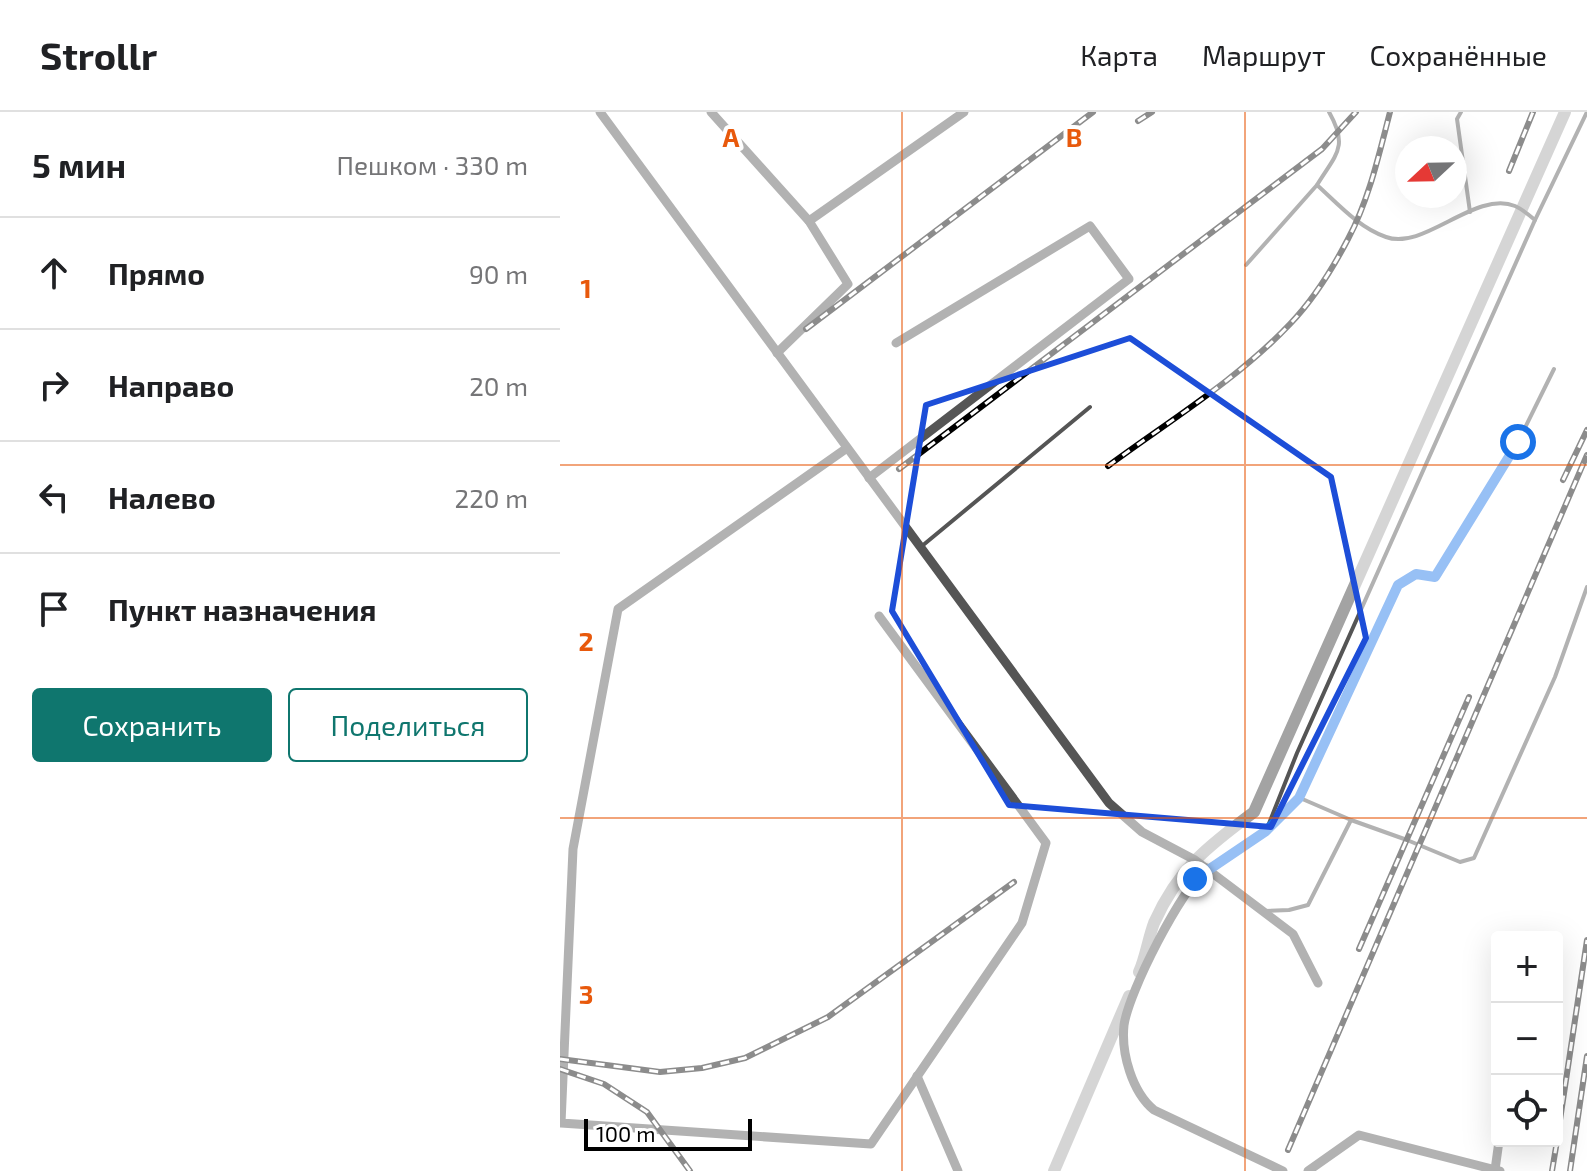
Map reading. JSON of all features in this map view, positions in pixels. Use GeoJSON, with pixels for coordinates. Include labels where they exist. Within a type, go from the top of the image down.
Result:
{"type":"FeatureCollection","features":[{"type":"Feature","properties":{"kind":"street"},"geometry":{"type":"LineString","coordinates":[[600,112],[1109,803],[1142,832],[1207,868],[1293,934],[1318,983]]}},
{"type":"Feature","properties":{"kind":"street"},"geometry":{"type":"LineString","coordinates":[[711,112],[809,221],[848,284],[777,353]]}},
{"type":"Feature","properties":{"kind":"street"},"geometry":{"type":"LineString","coordinates":[[809,221],[964,112]]}},
{"type":"Feature","properties":{"kind":"street"},"geometry":{"type":"LineString","coordinates":[[869,478],[1129,279],[1090,226],[896,343]]}},
{"type":"Feature","properties":{"kind":"street"},"geometry":{"type":"LineString","coordinates":[[847,448],[618,609],[573,849],[561,1123],[871,1144],[1022,923],[1046,843],[879,616]]}},
{"type":"Feature","properties":{"kind":"street"},"geometry":{"type":"LineString","coordinates":[[1207,868],[1195,879],[1154,948],[1129,1009],[1124,1036],[1128,1061],[1138,1092],[1154,1110],[1283,1171]]}},
{"type":"Feature","properties":{"kind":"street"},"geometry":{"type":"LineString","coordinates":[[917,1076],[958,1171]]}},
{"type":"Feature","properties":{"kind":"street"},"geometry":{"type":"LineString","coordinates":[[1308,1171],[1359,1135],[1497,1170],[1499,1147]]}},
{"type":"Feature","properties":{"kind":"lane"},"geometry":{"type":"LineString","coordinates":[[1246,265],[1317,185],[1338,151],[1339,130],[1329,112]]}},
{"type":"Feature","properties":{"kind":"lane"},"geometry":{"type":"LineString","coordinates":[[1461,112],[1457,119],[1470,212]]}},
{"type":"Feature","properties":{"kind":"lane"},"geometry":{"type":"LineString","coordinates":[[1266,831],[1297,753],[1535,220],[1587,112]]}},
{"type":"Feature","properties":{"kind":"lane"},"geometry":{"type":"LineString","coordinates":[[1317,185],[1356,220],[1389,239],[1407,239],[1499,203],[1516,206],[1535,220]]}},
{"type":"Feature","properties":{"kind":"lane"},"geometry":{"type":"LineString","coordinates":[[1207,868],[1266,831],[1299,798],[1398,585],[1416,574],[1435,577],[1518,442],[1554,369]]}},
{"type":"Feature","properties":{"kind":"lane"},"geometry":{"type":"LineString","coordinates":[[920,548],[1090,407]]}},
{"type":"Feature","properties":{"kind":"lane"},"geometry":{"type":"LineString","coordinates":[[1299,798],[1460,862],[1474,858],[1555,677],[1587,587]]}},
{"type":"Feature","properties":{"kind":"lane"},"geometry":{"type":"LineString","coordinates":[[1262,911],[1289,910],[1308,905],[1351,820]]}},
{"type":"Feature","properties":{"kind":"highlighted area"},"geometry":{"type":"Polygon","coordinates":[[[1130,338],[1331,477],[1366,638],[1271,827],[1009,805],[892,611],[926,405],[1130,338]]]}},
{"type":"Feature","properties":{"kind":"waterway"},"geometry":{"type":"LineString","coordinates":[[1139,972],[1154,923],[1173,888],[1208,848],[1254,812],[1565,112]]}},
{"type":"Feature","properties":{"kind":"waterway"},"geometry":{"type":"LineString","coordinates":[[1054,1171],[1129,996]]}},
{"type":"Feature","properties":{"kind":"railway"},"geometry":{"type":"LineString","coordinates":[[806,329],[1093,112]]}},
{"type":"Feature","properties":{"kind":"railway"},"geometry":{"type":"LineString","coordinates":[[1138,121],[1152,112]]}},
{"type":"Feature","properties":{"kind":"railway"},"geometry":{"type":"LineString","coordinates":[[899,469],[1322,149],[1356,112]]}},
{"type":"Feature","properties":{"kind":"railway"},"geometry":{"type":"LineString","coordinates":[[1108,466],[1248,363],[1307,305],[1342,250],[1362,209],[1390,112]]}},
{"type":"Feature","properties":{"kind":"railway"},"geometry":{"type":"LineString","coordinates":[[1509,171],[1533,112]]}},
{"type":"Feature","properties":{"kind":"railway"},"geometry":{"type":"LineString","coordinates":[[1563,480],[1587,430]]}},
{"type":"Feature","properties":{"kind":"railway"},"geometry":{"type":"LineString","coordinates":[[1288,1150],[1587,455]]}},
{"type":"Feature","properties":{"kind":"railway"},"geometry":{"type":"LineString","coordinates":[[1359,949],[1469,697]]}},
{"type":"Feature","properties":{"kind":"railway"},"geometry":{"type":"LineString","coordinates":[[560,1059],[660,1072],[702,1068],[745,1058],[828,1017],[1014,882]]}},
{"type":"Feature","properties":{"kind":"railway"},"geometry":{"type":"LineString","coordinates":[[1563,1100],[1587,940]]}},
{"type":"Feature","properties":{"kind":"railway"},"geometry":{"type":"LineString","coordinates":[[1570,1171],[1587,1056]]}},
{"type":"Feature","properties":{"kind":"railway"},"geometry":{"type":"LineString","coordinates":[[560,1069],[604,1084],[647,1112],[690,1171]]}},
{"type":"Feature","properties":{"kind":"railway"},"geometry":{"type":"LineString","coordinates":[[1552,1171],[1556,1147]]}},
{"type":"Feature","properties":{"kind":"route"},"geometry":{"type":"LineString","coordinates":[[1195,879],[1266,831],[1299,798],[1398,585],[1416,574],[1435,577],[1518,442]]}}]}
